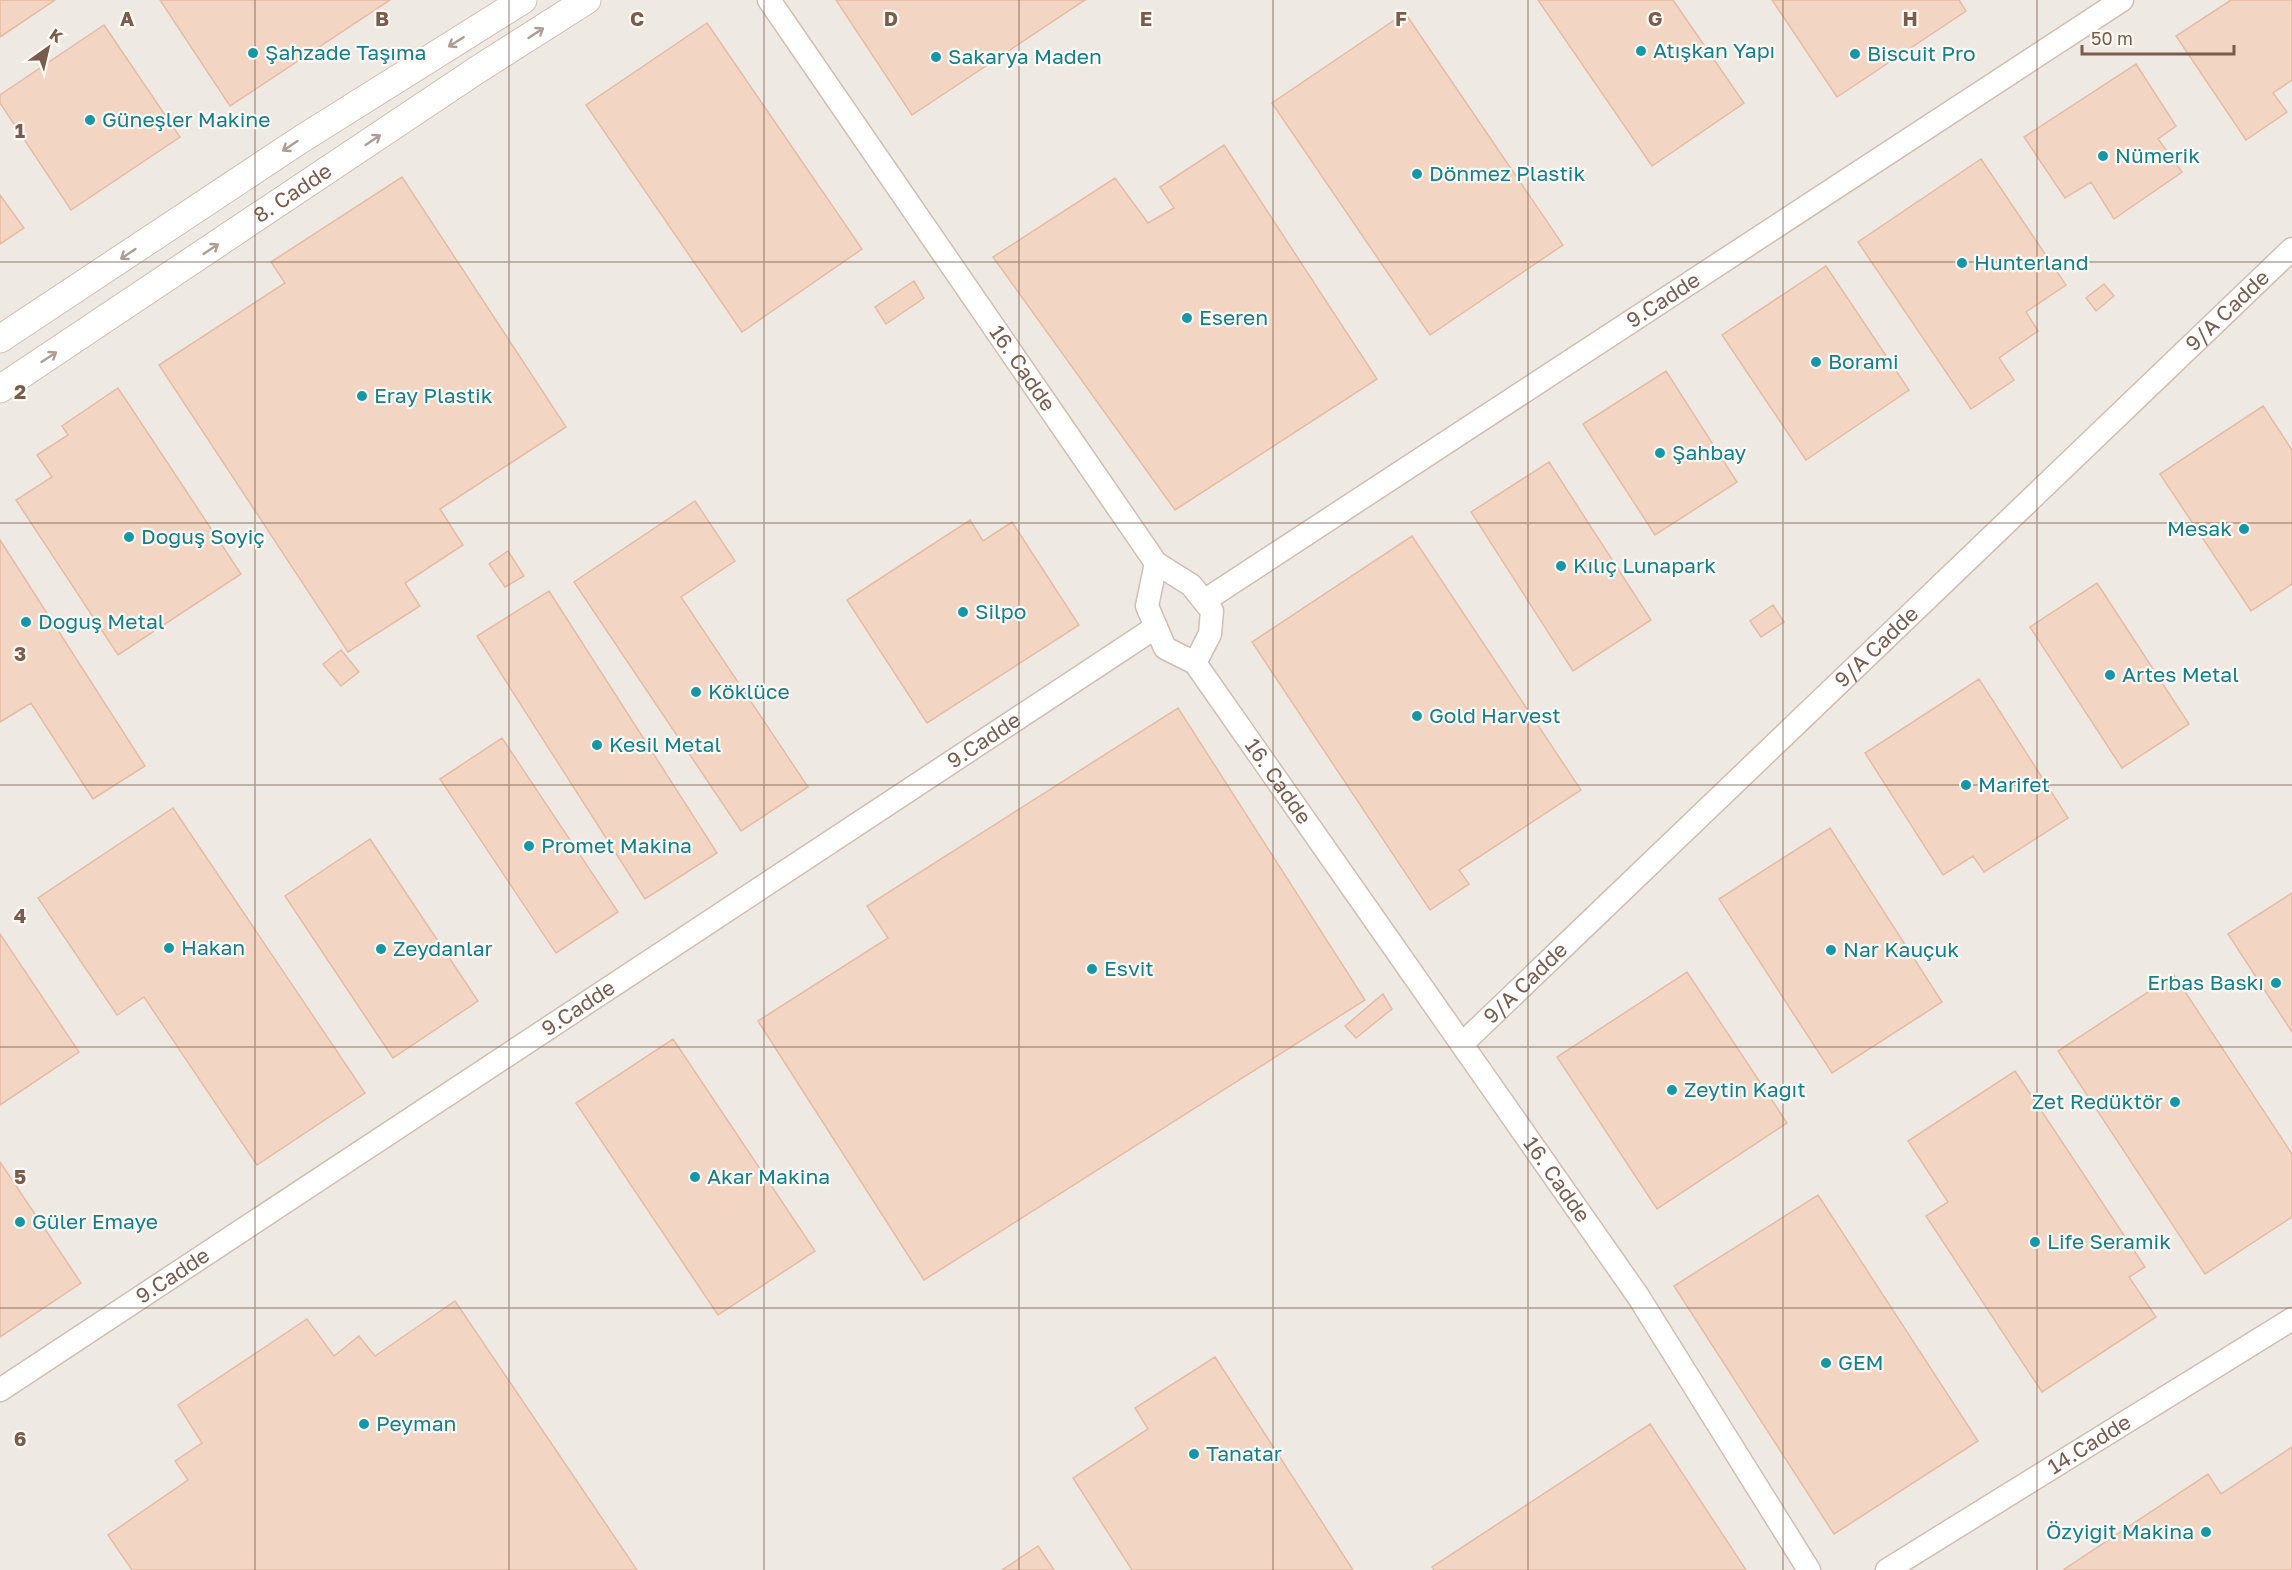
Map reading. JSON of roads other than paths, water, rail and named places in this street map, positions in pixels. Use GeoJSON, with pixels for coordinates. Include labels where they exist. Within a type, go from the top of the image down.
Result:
{"type":"FeatureCollection","features":[{"type":"Feature","properties":{"kind":"street","name":"8. Cadde"},"geometry":{"type":"LineString","coordinates":[[0,339],[300,140],[523,0]]}},
{"type":"Feature","properties":{"kind":"street","name":"8. Cadde"},"geometry":{"type":"LineString","coordinates":[[0,389],[477,70],[587,0]]}},
{"type":"Feature","properties":{"kind":"street","name":"16. Cadde"},"geometry":{"type":"LineString","coordinates":[[769,0],[1156,563],[1147,606],[1166,648],[1195,663],[1638,1296],[1809,1570]]}},
{"type":"Feature","properties":{"kind":"street","name":"9.Cadde"},"geometry":{"type":"LineString","coordinates":[[1204,601],[2122,0]]}},
{"type":"Feature","properties":{"kind":"street","name":"9/A Cadde"},"geometry":{"type":"LineString","coordinates":[[1462,1044],[2292,249]]}},
{"type":"Feature","properties":{"kind":"street"},"geometry":{"type":"LineString","coordinates":[[1156,563],[1191,585],[1212,611],[1210,634],[1195,663]]}},
{"type":"Feature","properties":{"kind":"street","name":"9.Cadde"},"geometry":{"type":"LineString","coordinates":[[0,1390],[1156,627]]}},
{"type":"Feature","properties":{"kind":"street","name":"14.Cadde"},"geometry":{"type":"LineString","coordinates":[[1887,1570],[2292,1319]]}},
{"type":"Feature","properties":{"kind":"place","name":"Atışkan Yapı"},"geometry":{"type":"Point","coordinates":[1641,51]}},
{"type":"Feature","properties":{"kind":"place","name":"Şahzade Taşıma"},"geometry":{"type":"Point","coordinates":[253,53]}},
{"type":"Feature","properties":{"kind":"place","name":"Biscuit Pro"},"geometry":{"type":"Point","coordinates":[1855,54]}},
{"type":"Feature","properties":{"kind":"place","name":"Sakarya Maden"},"geometry":{"type":"Point","coordinates":[936,57]}},
{"type":"Feature","properties":{"kind":"place","name":"Güneşler Makine"},"geometry":{"type":"Point","coordinates":[90,120]}},
{"type":"Feature","properties":{"kind":"place","name":"Nümerik"},"geometry":{"type":"Point","coordinates":[2103,156]}},
{"type":"Feature","properties":{"kind":"place","name":"Dönmez Plastik"},"geometry":{"type":"Point","coordinates":[1417,174]}},
{"type":"Feature","properties":{"kind":"place","name":"Hunterland"},"geometry":{"type":"Point","coordinates":[1962,263]}},
{"type":"Feature","properties":{"kind":"place","name":"Eseren"},"geometry":{"type":"Point","coordinates":[1187,318]}},
{"type":"Feature","properties":{"kind":"place","name":"Borami"},"geometry":{"type":"Point","coordinates":[1816,362]}},
{"type":"Feature","properties":{"kind":"place","name":"Eray Plastik"},"geometry":{"type":"Point","coordinates":[362,396]}},
{"type":"Feature","properties":{"kind":"place","name":"Şahbay"},"geometry":{"type":"Point","coordinates":[1660,453]}},
{"type":"Feature","properties":{"kind":"place","name":"Mesak"},"geometry":{"type":"Point","coordinates":[2244,529]}},
{"type":"Feature","properties":{"kind":"place","name":"Doğuş Soyiç"},"geometry":{"type":"Point","coordinates":[129,537]}},
{"type":"Feature","properties":{"kind":"place","name":"Kılıç Lunapark"},"geometry":{"type":"Point","coordinates":[1561,566]}},
{"type":"Feature","properties":{"kind":"place","name":"Silpo"},"geometry":{"type":"Point","coordinates":[963,612]}},
{"type":"Feature","properties":{"kind":"place","name":"Doğuş Metal"},"geometry":{"type":"Point","coordinates":[26,622]}},
{"type":"Feature","properties":{"kind":"place","name":"Artes Metal"},"geometry":{"type":"Point","coordinates":[2110,675]}},
{"type":"Feature","properties":{"kind":"place","name":"Köklüce"},"geometry":{"type":"Point","coordinates":[696,692]}},
{"type":"Feature","properties":{"kind":"place","name":"Gold Harvest"},"geometry":{"type":"Point","coordinates":[1417,716]}},
{"type":"Feature","properties":{"kind":"place","name":"Kesil Metal"},"geometry":{"type":"Point","coordinates":[597,745]}},
{"type":"Feature","properties":{"kind":"place","name":"Marifet"},"geometry":{"type":"Point","coordinates":[1966,785]}},
{"type":"Feature","properties":{"kind":"place","name":"Promet Makina"},"geometry":{"type":"Point","coordinates":[529,846]}},
{"type":"Feature","properties":{"kind":"place","name":"Hakan"},"geometry":{"type":"Point","coordinates":[169,948]}},
{"type":"Feature","properties":{"kind":"place","name":"Zeydanlar"},"geometry":{"type":"Point","coordinates":[381,949]}},
{"type":"Feature","properties":{"kind":"place","name":"Nar Kauçuk"},"geometry":{"type":"Point","coordinates":[1831,950]}},
{"type":"Feature","properties":{"kind":"place","name":"Esvit"},"geometry":{"type":"Point","coordinates":[1092,969]}},
{"type":"Feature","properties":{"kind":"place","name":"Erbas Baskı"},"geometry":{"type":"Point","coordinates":[2276,983]}},
{"type":"Feature","properties":{"kind":"place","name":"Zeytin Kağıt"},"geometry":{"type":"Point","coordinates":[1672,1090]}},
{"type":"Feature","properties":{"kind":"place","name":"Zet Redüktör"},"geometry":{"type":"Point","coordinates":[2175,1102]}},
{"type":"Feature","properties":{"kind":"place","name":"Akar Makina"},"geometry":{"type":"Point","coordinates":[695,1177]}},
{"type":"Feature","properties":{"kind":"place","name":"Güler Emaye"},"geometry":{"type":"Point","coordinates":[20,1222]}},
{"type":"Feature","properties":{"kind":"place","name":"Life Seramik"},"geometry":{"type":"Point","coordinates":[2035,1242]}},
{"type":"Feature","properties":{"kind":"place","name":"GEM"},"geometry":{"type":"Point","coordinates":[1826,1363]}},
{"type":"Feature","properties":{"kind":"place","name":"Peyman"},"geometry":{"type":"Point","coordinates":[364,1424]}},
{"type":"Feature","properties":{"kind":"place","name":"Tanatar"},"geometry":{"type":"Point","coordinates":[1194,1454]}},
{"type":"Feature","properties":{"kind":"place","name":"Özyiğit Makina"},"geometry":{"type":"Point","coordinates":[2206,1532]}}]}
